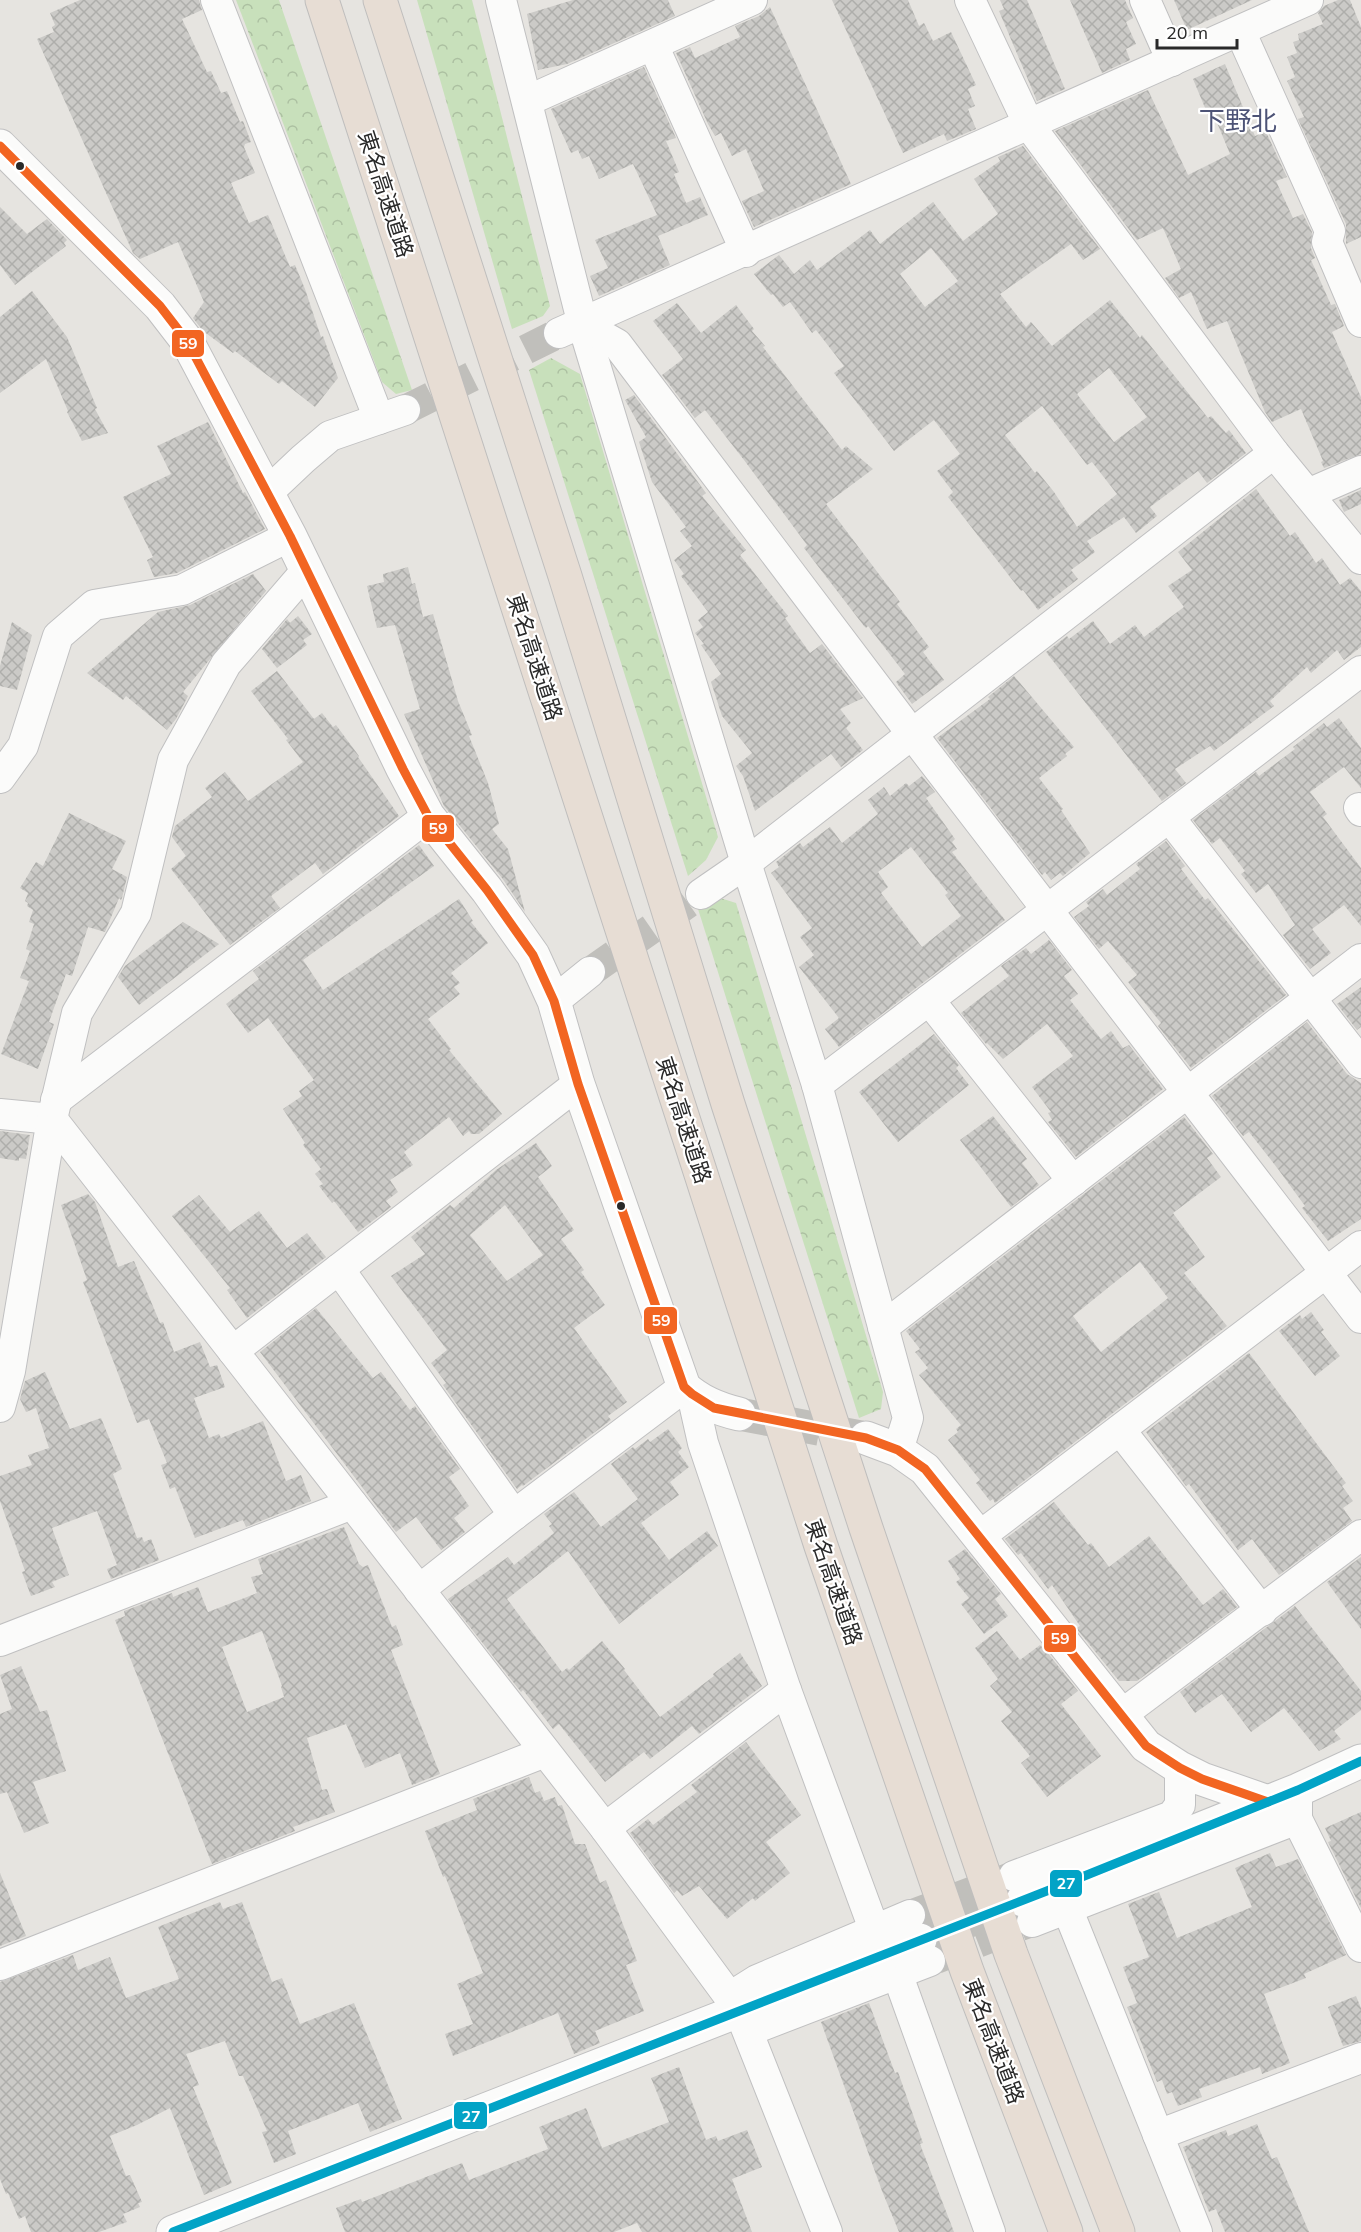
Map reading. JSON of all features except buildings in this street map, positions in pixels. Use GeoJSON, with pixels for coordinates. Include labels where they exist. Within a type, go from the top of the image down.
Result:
{"type":"FeatureCollection","features":[{"type":"Feature","properties":{"kind":"highway"},"geometry":{"type":"LineString","coordinates":[[308,0],[422,305]]}},
{"type":"Feature","properties":{"kind":"highway","name":"東名高速道路"},"geometry":{"type":"LineString","coordinates":[[322,0],[821,1546],[967,1971],[1066,2232]]}},
{"type":"Feature","properties":{"kind":"highway","name":"東名高速道路"},"geometry":{"type":"LineString","coordinates":[[380,0],[561,564],[728,1104],[866,1528],[1011,1954],[1118,2232]]}},
{"type":"Feature","properties":{"kind":"street"},"geometry":{"type":"LineString","coordinates":[[216,0],[392,414],[330,436],[267,493]]}},
{"type":"Feature","properties":{"kind":"street"},"geometry":{"type":"LineString","coordinates":[[501,0],[527,101],[571,329],[817,1085],[909,1418],[898,1449]]}},
{"type":"Feature","properties":{"kind":"street"},"geometry":{"type":"LineString","coordinates":[[527,101],[752,0]]}},
{"type":"Feature","properties":{"kind":"street"},"geometry":{"type":"LineString","coordinates":[[970,0],[1029,125],[1274,453],[1361,559]]}},
{"type":"Feature","properties":{"kind":"street"},"geometry":{"type":"LineString","coordinates":[[1145,0],[1172,61]]}},
{"type":"Feature","properties":{"kind":"street"},"geometry":{"type":"LineString","coordinates":[[571,329],[1308,0]]}},
{"type":"Feature","properties":{"kind":"street"},"geometry":{"type":"LineString","coordinates":[[1240,31],[1330,231],[1327,242],[1361,322]]}},
{"type":"Feature","properties":{"kind":"street"},"geometry":{"type":"LineString","coordinates":[[653,45],[746,252]]}},
{"type":"Feature","properties":{"kind":"street"},"geometry":{"type":"LineString","coordinates":[[0,146],[160,306],[187,341],[290,536],[428,816],[487,890],[533,955],[554,1001],[578,1084],[688,1390],[703,1443],[786,1690],[874,1929]]}},
{"type":"Feature","properties":{"kind":"street"},"geometry":{"type":"LineString","coordinates":[[571,329],[616,344],[912,734],[1361,1318]]}},
{"type":"Feature","properties":{"kind":"street"},"geometry":{"type":"LineString","coordinates":[[701,894],[746,863],[1274,453]]}},
{"type":"Feature","properties":{"kind":"street"},"geometry":{"type":"LineString","coordinates":[[1308,494],[1361,471]]}},
{"type":"Feature","properties":{"kind":"street"},"geometry":{"type":"LineString","coordinates":[[0,778],[23,746],[58,636],[94,605],[182,590],[290,536]]}},
{"type":"Feature","properties":{"kind":"street"},"geometry":{"type":"LineString","coordinates":[[0,1407],[9,1371],[54,1110],[77,1013],[136,913],[173,760],[226,664],[307,570]]}},
{"type":"Feature","properties":{"kind":"street"},"geometry":{"type":"LineString","coordinates":[[817,1085],[1361,671]]}},
{"type":"Feature","properties":{"kind":"street"},"geometry":{"type":"LineString","coordinates":[[0,1114],[54,1110],[428,816]]}},
{"type":"Feature","properties":{"kind":"street"},"geometry":{"type":"LineString","coordinates":[[1169,817],[1361,1063]]}},
{"type":"Feature","properties":{"kind":"street"},"geometry":{"type":"LineString","coordinates":[[884,1327],[1361,959]]}},
{"type":"Feature","properties":{"kind":"street"},"geometry":{"type":"LineString","coordinates":[[554,1001],[590,972]]}},
{"type":"Feature","properties":{"kind":"street"},"geometry":{"type":"LineString","coordinates":[[929,1000],[1073,1181]]}},
{"type":"Feature","properties":{"kind":"street"},"geometry":{"type":"LineString","coordinates":[[233,1351],[578,1084]]}},
{"type":"Feature","properties":{"kind":"street"},"geometry":{"type":"LineString","coordinates":[[54,1110],[233,1351],[605,1828],[739,2013],[827,2232]]}},
{"type":"Feature","properties":{"kind":"street"},"geometry":{"type":"LineString","coordinates":[[980,1536],[1361,1246]]}},
{"type":"Feature","properties":{"kind":"street"},"geometry":{"type":"LineString","coordinates":[[339,1269],[514,1515]]}},
{"type":"Feature","properties":{"kind":"street"},"geometry":{"type":"LineString","coordinates":[[688,1390],[714,1408],[739,1414]]}},
{"type":"Feature","properties":{"kind":"street"},"geometry":{"type":"LineString","coordinates":[[419,1590],[514,1515],[688,1390]]}},
{"type":"Feature","properties":{"kind":"street"},"geometry":{"type":"LineString","coordinates":[[1120,1430],[1262,1611]]}},
{"type":"Feature","properties":{"kind":"street"},"geometry":{"type":"LineString","coordinates":[[866,1438],[898,1449],[925,1469],[1146,1746],[1202,1779],[1268,1802],[1297,1804]]}},
{"type":"Feature","properties":{"kind":"street"},"geometry":{"type":"LineString","coordinates":[[0,1641],[352,1504]]}},
{"type":"Feature","properties":{"kind":"street"},"geometry":{"type":"LineString","coordinates":[[1121,1715],[1361,1535]]}},
{"type":"Feature","properties":{"kind":"street"},"geometry":{"type":"LineString","coordinates":[[605,1828],[786,1690]]}},
{"type":"Feature","properties":{"kind":"street"},"geometry":{"type":"LineString","coordinates":[[0,1965],[545,1752]]}},
{"type":"Feature","properties":{"kind":"street"},"geometry":{"type":"LineString","coordinates":[[1023,1899],[1067,1908],[1297,1804],[1361,1761]]}},
{"type":"Feature","properties":{"kind":"street"},"geometry":{"type":"LineString","coordinates":[[1023,1899],[1172,1816],[1180,1805],[1180,1768]]}},
{"type":"Feature","properties":{"kind":"street"},"geometry":{"type":"LineString","coordinates":[[1023,1899],[1268,1802]]}},
{"type":"Feature","properties":{"kind":"street"},"geometry":{"type":"LineString","coordinates":[[1297,1804],[1361,1947]]}},
{"type":"Feature","properties":{"kind":"street"},"geometry":{"type":"LineString","coordinates":[[1067,1908],[1197,2232]]}},
{"type":"Feature","properties":{"kind":"street"},"geometry":{"type":"LineString","coordinates":[[739,2013],[757,1980],[874,1929],[920,1939]]}},
{"type":"Feature","properties":{"kind":"street"},"geometry":{"type":"LineString","coordinates":[[739,2013],[897,1973],[920,1939]]}},
{"type":"Feature","properties":{"kind":"street"},"geometry":{"type":"LineString","coordinates":[[172,2232],[739,2013],[920,1939]]}},
{"type":"Feature","properties":{"kind":"street"},"geometry":{"type":"LineString","coordinates":[[897,1973],[990,2232]]}},
{"type":"Feature","properties":{"kind":"street"},"geometry":{"type":"LineString","coordinates":[[1158,2135],[1361,2058]]}},
{"type":"Feature","properties":{"kind":"green space"},"geometry":{"type":"Polygon","coordinates":[[[236,0],[279,0],[412,390],[396,394],[382,382],[236,0]]]}},
{"type":"Feature","properties":{"kind":"green space"},"geometry":{"type":"Polygon","coordinates":[[[417,0],[472,0],[550,306],[543,316],[512,329],[417,0]]]}},
{"type":"Feature","properties":{"kind":"green space"},"geometry":{"type":"Polygon","coordinates":[[[551,358],[580,374],[718,837],[706,860],[688,876],[529,370],[551,358]]]}},
{"type":"Feature","properties":{"kind":"green space"},"geometry":{"type":"Polygon","coordinates":[[[717,897],[736,903],[883,1392],[881,1409],[859,1418],[698,909],[717,897]]]}},
{"type":"Feature","properties":{"kind":"tunnel"},"geometry":{"type":"LineString","coordinates":[[405,410],[559,333]]}},
{"type":"Feature","properties":{"kind":"tunnel"},"geometry":{"type":"LineString","coordinates":[[590,972],[701,894]]}},
{"type":"Feature","properties":{"kind":"tunnel"},"geometry":{"type":"LineString","coordinates":[[739,1414],[861,1437]]}},
{"type":"Feature","properties":{"kind":"tunnel"},"geometry":{"type":"LineString","coordinates":[[910,1915],[1011,1877]]}},
{"type":"Feature","properties":{"kind":"tunnel"},"geometry":{"type":"LineString","coordinates":[[920,1940],[1023,1900]]}},
{"type":"Feature","properties":{"kind":"tunnel"},"geometry":{"type":"LineString","coordinates":[[936,1959],[1026,1924]]}},
{"type":"Feature","properties":{"kind":"transit line","name":"59"},"geometry":{"type":"LineString","coordinates":[[0,146],[160,306],[187,341],[290,536],[428,816],[487,890],[533,955],[554,1001],[578,1084],[684,1387],[714,1408],[866,1438],[898,1450],[925,1469],[1146,1746],[1202,1779],[1268,1802]]}},
{"type":"Feature","properties":{"kind":"transit line","name":"27"},"geometry":{"type":"LineString","coordinates":[[173,2232],[1057,1887],[1298,1790],[1361,1761]]}},
{"type":"Feature","properties":{"kind":"district","name":"下野北"},"geometry":{"type":"Point","coordinates":[1238,121]}}]}
